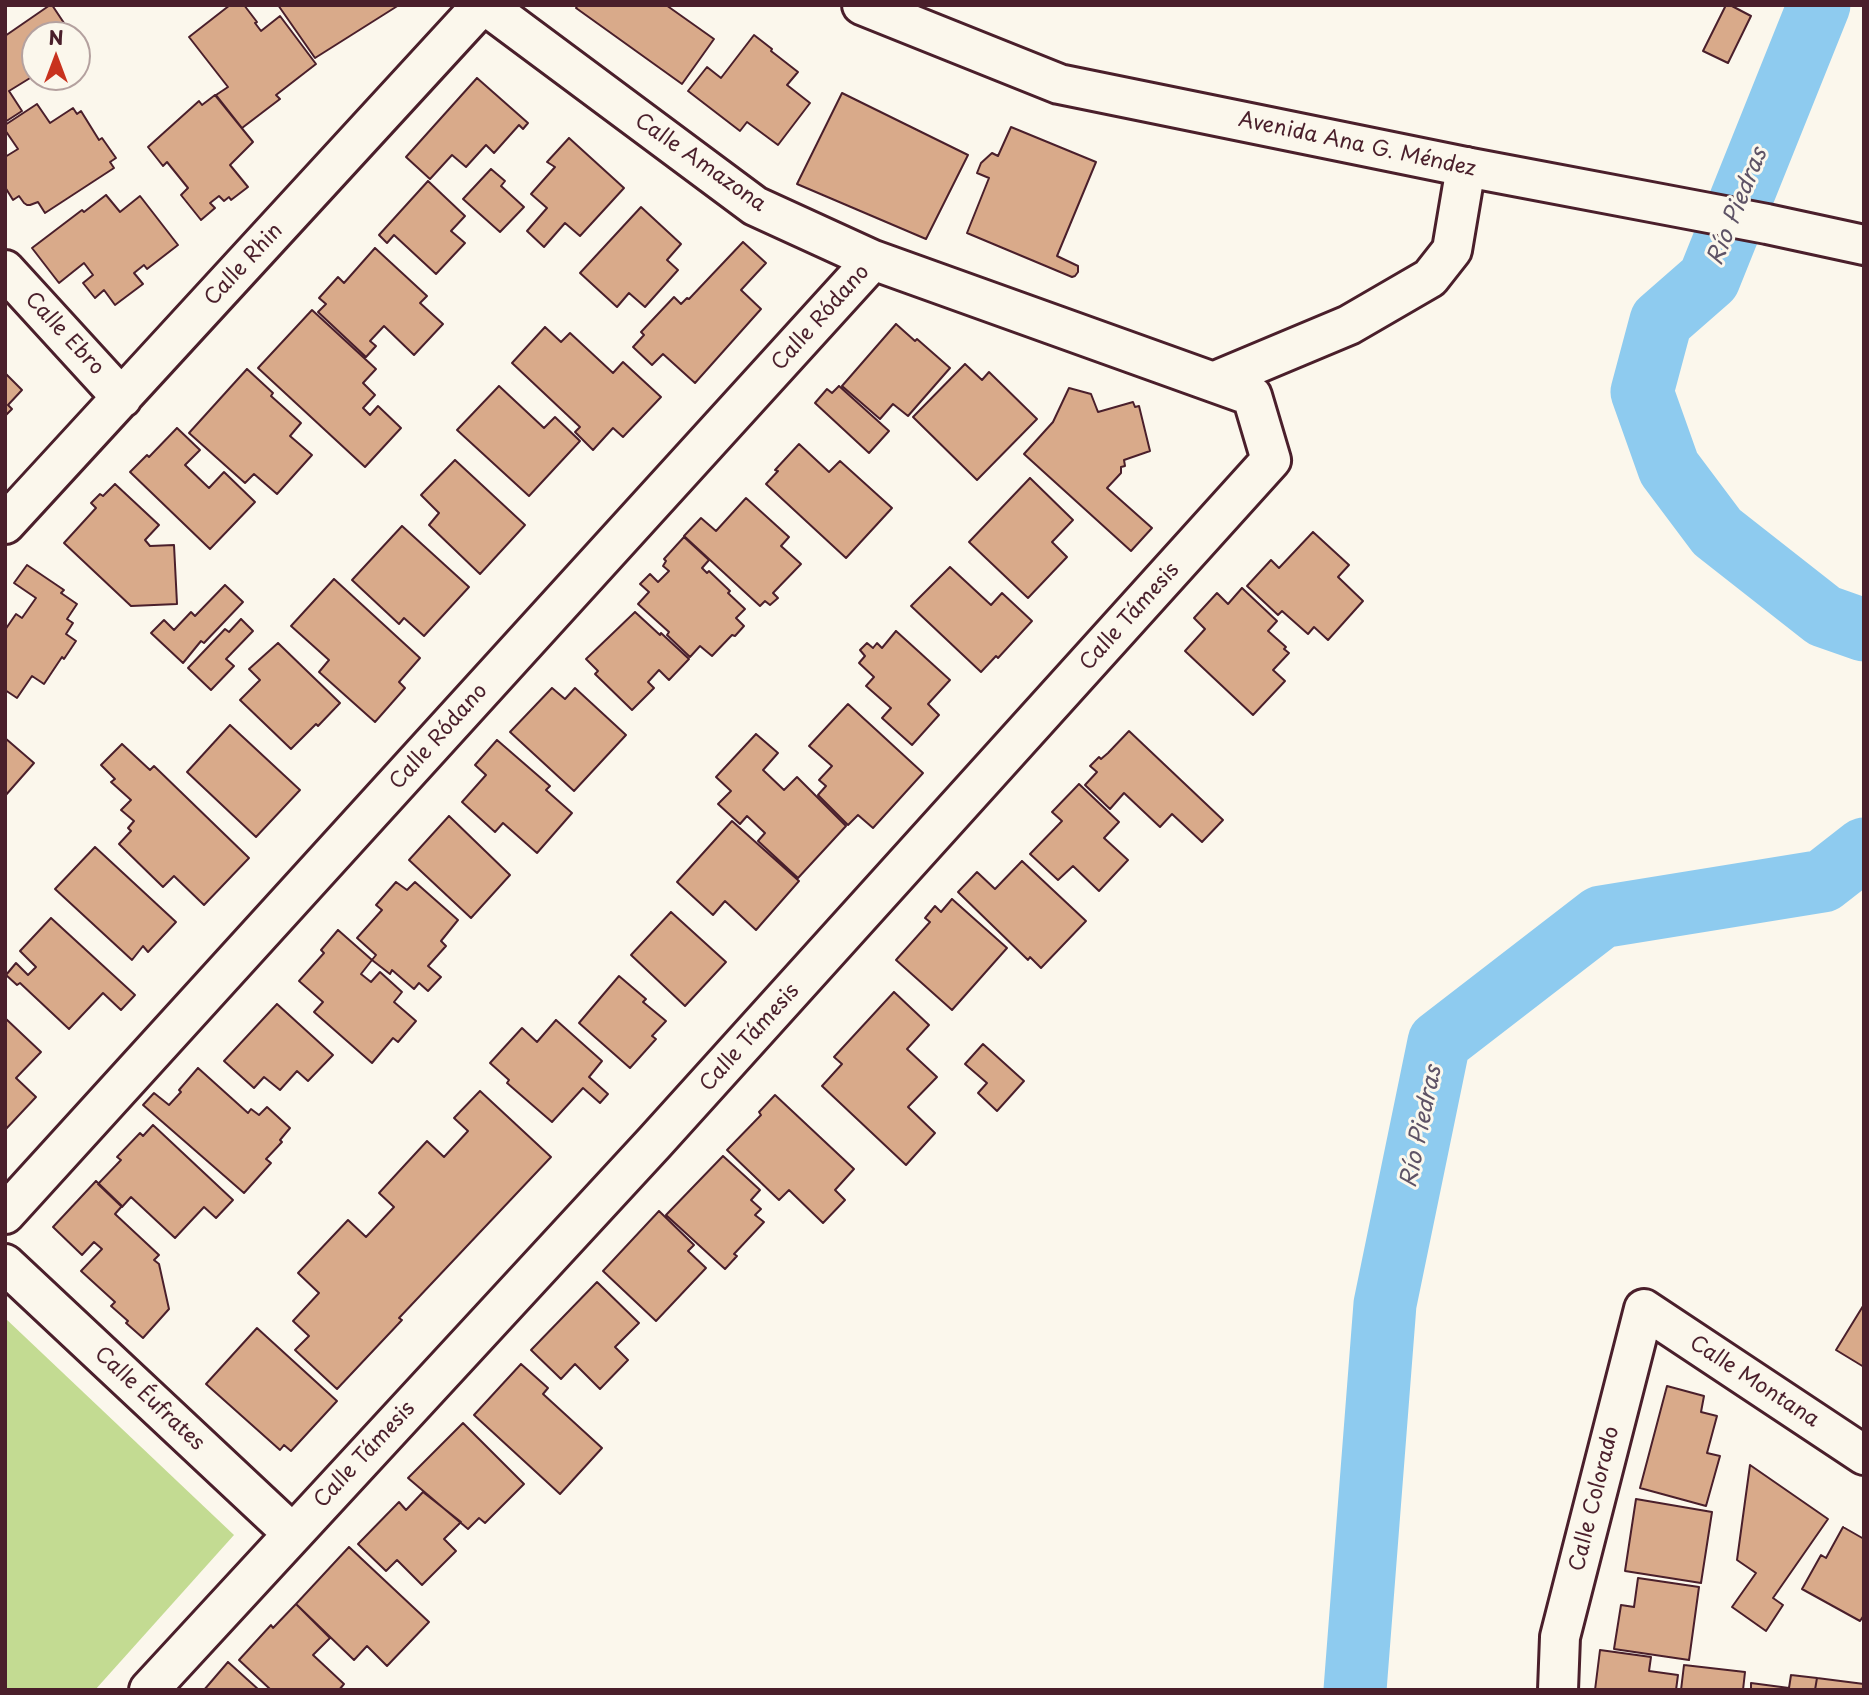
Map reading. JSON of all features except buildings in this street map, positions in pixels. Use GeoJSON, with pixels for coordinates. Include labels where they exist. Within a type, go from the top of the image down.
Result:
{"type":"FeatureCollection","features":[{"type":"Feature","properties":{"kind":"street","name":"Calle Amazona"},"geometry":{"type":"LineString","coordinates":[[484,5],[755,206],[873,261],[1213,382]]}},
{"type":"Feature","properties":{"kind":"street","name":"Calle Rhin"},"geometry":{"type":"LineString","coordinates":[[5,523],[484,5]]}},
{"type":"Feature","properties":{"kind":"street","name":"Avenida Ana G. Méndez"},"geometry":{"type":"LineString","coordinates":[[862,5],[1059,84],[1864,245]]}},
{"type":"Feature","properties":{"kind":"street"},"geometry":{"type":"LineString","coordinates":[[1213,382],[1349,326],[1430,278],[1452,250],[1466,167]]}},
{"type":"Feature","properties":{"kind":"street","name":"Calle Ródano"},"geometry":{"type":"LineString","coordinates":[[5,1214],[873,261]]}},
{"type":"Feature","properties":{"kind":"street","name":"Calle Ebro"},"geometry":{"type":"LineString","coordinates":[[5,270],[122,397]]}},
{"type":"Feature","properties":{"kind":"street","name":"Calle Támesis"},"geometry":{"type":"LineString","coordinates":[[149,1690],[654,1143],[1271,460],[1252,396],[1213,382]]}},
{"type":"Feature","properties":{"kind":"street","name":"Calle Éufrates"},"geometry":{"type":"LineString","coordinates":[[5,1264],[292,1533]]}},
{"type":"Feature","properties":{"kind":"street","name":"Calle Montana"},"geometry":{"type":"LineString","coordinates":[[1644,1309],[1864,1455]]}},
{"type":"Feature","properties":{"kind":"street","name":"Calle Colorado"},"geometry":{"type":"LineString","coordinates":[[1558,1690],[1560,1637],[1644,1309]]}},
{"type":"Feature","properties":{"kind":"green space"},"geometry":{"type":"Polygon","coordinates":[[[5,1318],[234,1535],[95,1690],[5,1690],[5,1318]]]}},
{"type":"Feature","properties":{"kind":"waterway","name":"Río Piedras"},"geometry":{"type":"LineString","coordinates":[[1819,5],[1709,279],[1661,321],[1642,392],[1669,468],[1717,532],[1824,616],[1864,630]]}},
{"type":"Feature","properties":{"kind":"waterway","name":"Río Piedras"},"geometry":{"type":"LineString","coordinates":[[1355,1690],[1385,1304],[1439,1042],[1601,917],[1823,881],[1864,849]]}}]}
